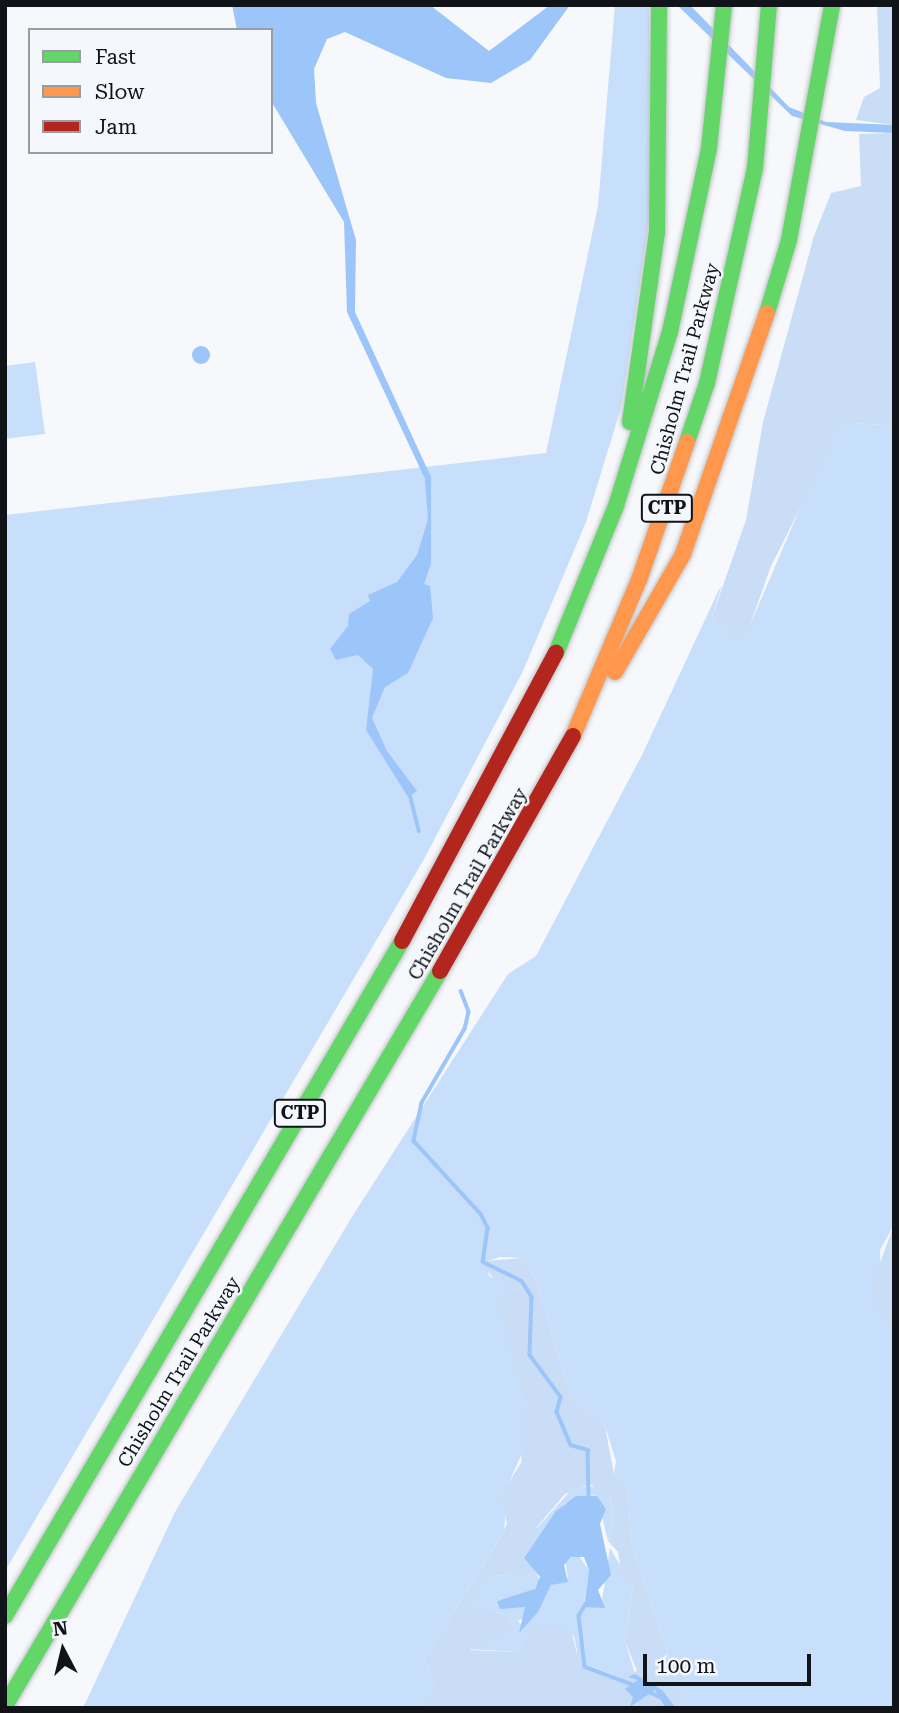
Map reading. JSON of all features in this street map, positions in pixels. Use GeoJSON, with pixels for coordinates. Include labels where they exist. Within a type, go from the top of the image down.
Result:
{"type":"FeatureCollection","features":[{"type":"Feature","properties":{"kind":"highway"},"geometry":{"type":"LineString","coordinates":[[616,506],[649,304],[662,158],[659,5]]}},
{"type":"Feature","properties":{"kind":"highway","name":"Chisholm Trail Parkway"},"geometry":{"type":"LineString","coordinates":[[5,1706],[559,770],[675,487],[741,236],[755,168],[769,5]]}},
{"type":"Feature","properties":{"kind":"highway"},"geometry":{"type":"LineString","coordinates":[[755,168],[783,5]]}},
{"type":"Feature","properties":{"kind":"highway"},"geometry":{"type":"LineString","coordinates":[[559,770],[683,554],[708,492],[759,346],[809,153],[832,5]]}},
{"type":"Feature","properties":{"kind":"highway","name":"Chisholm Trail Parkway"},"geometry":{"type":"LineString","coordinates":[[5,1616],[491,786],[543,685],[616,506],[670,332],[699,202],[724,9]]}},
{"type":"Feature","properties":{"kind":"highway"},"geometry":{"type":"LineString","coordinates":[[5,1592],[50,1538]]}},
{"type":"Feature","properties":{"kind":"highway"},"geometry":{"type":"LineString","coordinates":[[18,1708],[58,1618]]}},
{"type":"Feature","properties":{"kind":"shaded area"},"geometry":{"type":"Polygon","coordinates":[[[615,5],[649,5],[651,208],[621,408],[586,522],[523,671],[423,861],[5,1571],[5,515],[546,453],[598,206],[615,5]]]}},
{"type":"Feature","properties":{"kind":"shaded area"},"geometry":{"type":"Polygon","coordinates":[[[877,5],[894,5],[894,125],[856,120],[864,97],[880,88],[877,5]]]}},
{"type":"Feature","properties":{"kind":"shaded area"},"geometry":{"type":"Polygon","coordinates":[[[894,133],[894,426],[853,423],[840,429],[771,566],[750,625],[740,638],[730,636],[712,617],[746,520],[763,422],[814,236],[831,193],[861,186],[859,134],[894,133]]]}},
{"type":"Feature","properties":{"kind":"shaded area"},"geometry":{"type":"Polygon","coordinates":[[[35,362],[45,434],[5,439],[5,366],[35,362]]]}},
{"type":"Feature","properties":{"kind":"shaded area"},"geometry":{"type":"Polygon","coordinates":[[[853,423],[894,426],[894,1225],[880,1250],[882,1323],[894,1332],[894,1708],[685,1708],[631,1542],[628,1489],[614,1474],[616,1461],[605,1426],[569,1392],[537,1282],[522,1258],[500,1257],[487,1261],[489,1276],[520,1291],[505,1322],[525,1405],[525,1447],[508,1484],[504,1531],[424,1659],[434,1681],[425,1708],[83,1708],[175,1512],[355,1212],[508,974],[536,956],[643,753],[722,585],[712,617],[730,636],[750,625],[807,492],[840,429],[853,423]]]}},
{"type":"Feature","properties":{"kind":"shaded area"},"geometry":{"type":"Polygon","coordinates":[[[894,1225],[894,1332],[882,1323],[871,1287],[894,1225]]]}},
{"type":"Feature","properties":{"kind":"shaded area"},"geometry":{"type":"Polygon","coordinates":[[[522,1258],[537,1282],[569,1392],[605,1426],[614,1474],[628,1489],[631,1542],[685,1708],[424,1708],[434,1681],[424,1659],[507,1524],[501,1495],[521,1463],[525,1405],[499,1304],[500,1295],[520,1291],[494,1279],[485,1267],[486,1261],[522,1258]],[[590,1484],[565,1494],[536,1528],[542,1532],[524,1558],[536,1572],[514,1580],[510,1574],[495,1576],[480,1585],[472,1605],[508,1616],[515,1629],[469,1650],[517,1652],[534,1624],[551,1623],[572,1633],[577,1654],[580,1623],[586,1664],[617,1677],[637,1671],[625,1641],[633,1587],[622,1577],[618,1552],[608,1541],[614,1521],[610,1495],[590,1484]]]}},
{"type":"Feature","properties":{"kind":"shaded area"},"geometry":{"type":"Polygon","coordinates":[[[598,1486],[610,1495],[614,1521],[608,1541],[597,1496],[589,1495],[564,1504],[542,1532],[536,1529],[573,1488],[598,1486]]]}},
{"type":"Feature","properties":{"kind":"shaded area"},"geometry":{"type":"Polygon","coordinates":[[[610,1548],[633,1587],[625,1641],[635,1674],[618,1677],[586,1664],[579,1624],[578,1655],[574,1636],[551,1623],[533,1626],[517,1652],[468,1649],[515,1629],[508,1616],[471,1605],[480,1584],[495,1576],[510,1574],[514,1580],[536,1572],[540,1582],[530,1594],[497,1601],[525,1607],[526,1617],[518,1621],[523,1627],[551,1585],[568,1578],[565,1560],[578,1555],[589,1570],[584,1603],[601,1607],[610,1548]]]}},
{"type":"Feature","properties":{"kind":"water"},"geometry":{"type":"Polygon","coordinates":[[[232,5],[430,5],[489,51],[550,5],[570,5],[530,60],[491,83],[446,78],[345,32],[327,39],[314,69],[316,103],[356,240],[355,312],[431,477],[431,564],[424,584],[430,586],[433,618],[408,673],[385,687],[372,718],[387,751],[417,791],[408,797],[366,730],[373,669],[358,655],[336,660],[330,649],[348,626],[349,614],[370,601],[368,595],[397,582],[417,555],[428,519],[425,479],[347,312],[344,222],[273,104],[273,28],[237,28],[232,5]]]}},
{"type":"Feature","properties":{"kind":"water"},"geometry":{"type":"Polygon","coordinates":[[[677,5],[690,5],[789,107],[826,122],[894,125],[894,133],[845,131],[792,116],[677,5]]]}},
{"type":"Feature","properties":{"kind":"water"},"geometry":{"type":"Polygon","coordinates":[[[201,346],[207,349],[210,355],[207,361],[201,364],[195,361],[192,355],[195,349],[201,346]]]}},
{"type":"Feature","properties":{"kind":"water"},"geometry":{"type":"Polygon","coordinates":[[[576,1496],[597,1496],[606,1509],[600,1524],[611,1575],[598,1590],[605,1608],[584,1607],[589,1570],[584,1557],[571,1557],[564,1565],[568,1582],[551,1585],[538,1612],[519,1633],[525,1607],[500,1609],[497,1601],[535,1589],[540,1577],[524,1558],[556,1511],[576,1496]]]}},
{"type":"Feature","properties":{"kind":"water"},"geometry":{"type":"Polygon","coordinates":[[[635,1674],[662,1690],[676,1708],[665,1707],[655,1690],[630,1707],[633,1697],[625,1689],[638,1680],[628,1677],[635,1674]]]}},
{"type":"Feature","properties":{"kind":"waterway"},"geometry":{"type":"LineString","coordinates":[[410,794],[419,831]]}},
{"type":"Feature","properties":{"kind":"waterway"},"geometry":{"type":"LineString","coordinates":[[461,991],[469,1012],[465,1029],[422,1103],[414,1141],[481,1214],[488,1228],[483,1262],[522,1281],[532,1297],[530,1355],[561,1397],[557,1412],[571,1445],[588,1450],[589,1499]]}},
{"type":"Feature","properties":{"kind":"waterway"},"geometry":{"type":"LineString","coordinates":[[586,1604],[579,1616],[585,1667],[636,1686]]}},
{"type":"Feature","properties":{"kind":"waterway"},"geometry":{"type":"LineString","coordinates":[[649,1692],[665,1699]]}},
{"type":"Feature","properties":{"kind":"traffic: fast"},"geometry":{"type":"LineString","coordinates":[[630,422],[657,233],[659,5]]}},
{"type":"Feature","properties":{"kind":"traffic: fast"},"geometry":{"type":"LineString","coordinates":[[556,653],[616,506],[670,332],[709,148],[724,5]]}},
{"type":"Feature","properties":{"kind":"traffic: fast"},"geometry":{"type":"LineString","coordinates":[[687,442],[707,383],[755,168],[769,5]]}},
{"type":"Feature","properties":{"kind":"traffic: fast"},"geometry":{"type":"LineString","coordinates":[[767,313],[789,240],[832,5]]}},
{"type":"Feature","properties":{"kind":"traffic: fast"},"geometry":{"type":"LineString","coordinates":[[5,1616],[402,941]]}},
{"type":"Feature","properties":{"kind":"traffic: fast"},"geometry":{"type":"LineString","coordinates":[[5,1706],[440,971]]}},
{"type":"Feature","properties":{"kind":"traffic: slow"},"geometry":{"type":"LineString","coordinates":[[615,672],[683,554],[767,313]]}},
{"type":"Feature","properties":{"kind":"traffic: slow"},"geometry":{"type":"LineString","coordinates":[[573,736],[639,580],[687,442]]}},
{"type":"Feature","properties":{"kind":"traffic: jam"},"geometry":{"type":"LineString","coordinates":[[402,941],[556,653]]}},
{"type":"Feature","properties":{"kind":"traffic: jam"},"geometry":{"type":"LineString","coordinates":[[440,971],[573,736]]}}]}
